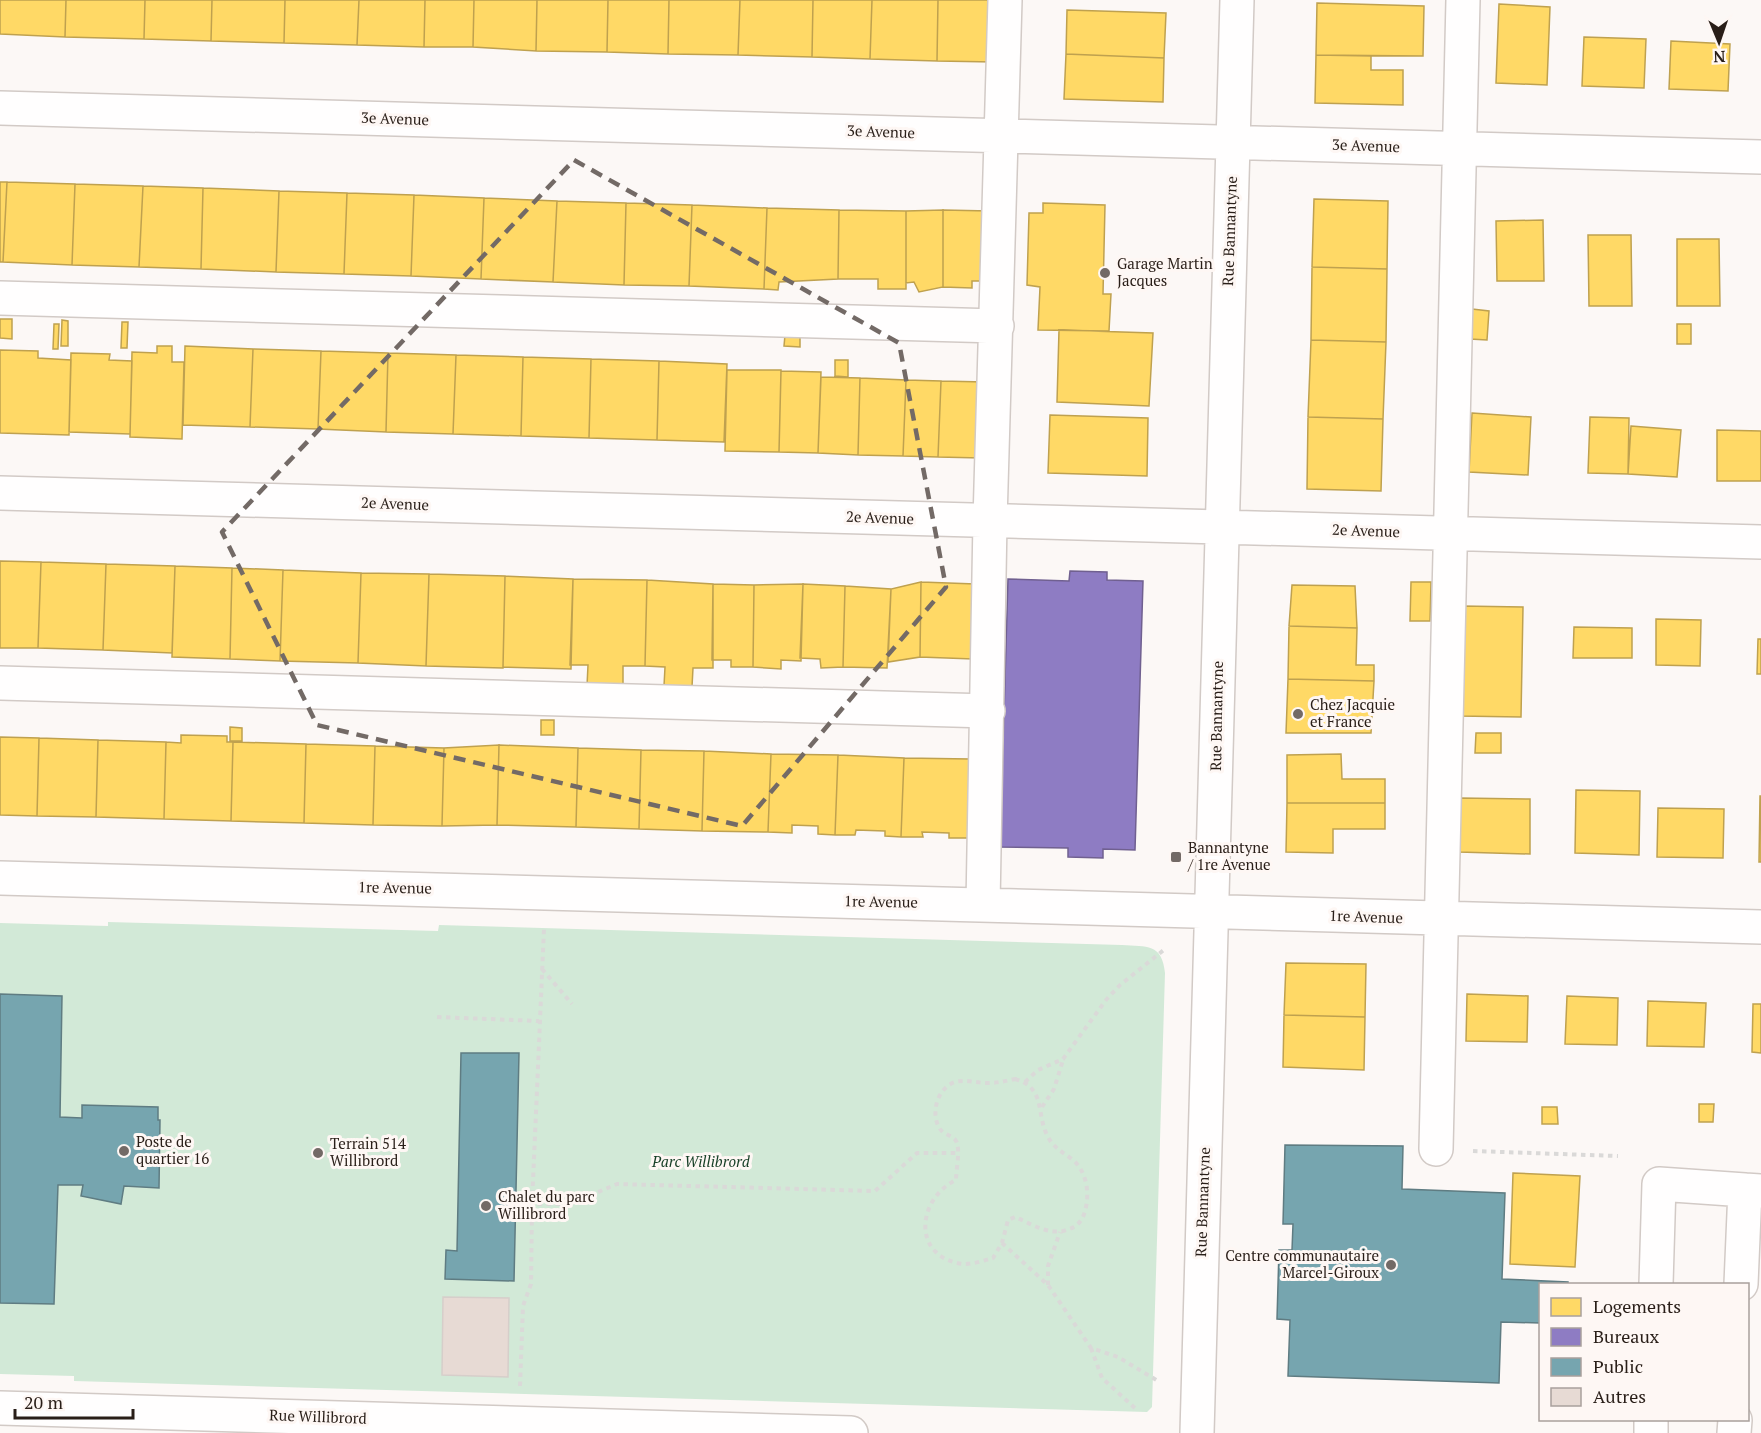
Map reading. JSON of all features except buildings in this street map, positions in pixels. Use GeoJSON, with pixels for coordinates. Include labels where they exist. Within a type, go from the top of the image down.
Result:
{"type":"FeatureCollection","features":[{"type":"Feature","properties":{"kind":"street"},"geometry":{"type":"LineString","coordinates":[[983,904],[990,521],[1005,0]]}},
{"type":"Feature","properties":{"kind":"street","name":"Rue Bannantyne"},"geometry":{"type":"LineString","coordinates":[[1197,1433],[1237,0]]}},
{"type":"Feature","properties":{"kind":"street"},"geometry":{"type":"LineString","coordinates":[[1436,1149],[1463,0]]}},
{"type":"Feature","properties":{"kind":"street","name":"3e Avenue"},"geometry":{"type":"LineString","coordinates":[[0,108],[1761,157]]}},
{"type":"Feature","properties":{"kind":"street"},"geometry":{"type":"LineString","coordinates":[[0,298],[997,326]]}},
{"type":"Feature","properties":{"kind":"street","name":"2e Avenue"},"geometry":{"type":"LineString","coordinates":[[0,493],[1761,542]]}},
{"type":"Feature","properties":{"kind":"street"},"geometry":{"type":"LineString","coordinates":[[0,683],[988,711]]}},
{"type":"Feature","properties":{"kind":"street","name":"1re Avenue"},"geometry":{"type":"LineString","coordinates":[[0,878],[545,891],[1441,920],[1761,927]]}},
{"type":"Feature","properties":{"kind":"street"},"geometry":{"type":"LineString","coordinates":[[1656,1283],[1659,1184],[1753,1190],[1748,1269]]}},
{"type":"Feature","properties":{"kind":"street","name":"Rue Willibrord"},"geometry":{"type":"LineString","coordinates":[[0,1408],[851,1433]]}},
{"type":"Feature","properties":{"kind":"path"},"geometry":{"type":"LineString","coordinates":[[519,1392],[523,1306],[531,1284],[532,1204],[544,922]]}},
{"type":"Feature","properties":{"kind":"path"},"geometry":{"type":"LineString","coordinates":[[1041,1108],[1054,1089],[1063,1059],[1113,993],[1165,949]]}},
{"type":"Feature","properties":{"kind":"path"},"geometry":{"type":"LineString","coordinates":[[542,968],[572,1004]]}},
{"type":"Feature","properties":{"kind":"path"},"geometry":{"type":"LineString","coordinates":[[437,1017],[539,1021]]}},
{"type":"Feature","properties":{"kind":"path"},"geometry":{"type":"LineString","coordinates":[[1025,1082],[1038,1070],[1063,1059]]}},
{"type":"Feature","properties":{"kind":"path"},"geometry":{"type":"LineString","coordinates":[[1015,1079],[1025,1082],[1036,1095],[1048,1138],[1084,1173],[1087,1190],[1086,1209],[1082,1222],[1060,1232],[1033,1226],[1015,1217],[1008,1220],[1002,1243],[993,1258],[974,1263],[958,1263],[940,1257],[930,1245],[925,1216],[932,1198],[956,1180],[957,1153],[957,1143],[954,1138],[944,1134],[938,1127],[936,1105],[940,1095],[948,1085],[968,1080],[985,1083],[1015,1079]]}},
{"type":"Feature","properties":{"kind":"path"},"geometry":{"type":"LineString","coordinates":[[1436,1149],[1618,1156]]}},
{"type":"Feature","properties":{"kind":"path"},"geometry":{"type":"LineString","coordinates":[[532,1204],[570,1204],[617,1184],[875,1191],[917,1153],[957,1153]]}},
{"type":"Feature","properties":{"kind":"path"},"geometry":{"type":"LineString","coordinates":[[1048,1285],[1047,1266],[1060,1232]]}},
{"type":"Feature","properties":{"kind":"path"},"geometry":{"type":"LineString","coordinates":[[1002,1243],[1048,1285],[1091,1348],[1102,1378],[1137,1410]]}},
{"type":"Feature","properties":{"kind":"path"},"geometry":{"type":"LineString","coordinates":[[1091,1348],[1118,1357],[1158,1381]]}},
{"type":"Feature","properties":{"kind":"highlighted area"},"geometry":{"type":"Polygon","coordinates":[[[574,160],[899,343],[946,587],[742,826],[317,725],[222,532],[574,160]]]}},
{"type":"Feature","properties":{"kind":"green space","name":"Parc Willibrord"},"geometry":{"type":"Polygon","coordinates":[[[108,922],[438,931],[439,925],[1122,945],[1152,948],[1161,956],[1165,973],[1152,1407],[1147,1412],[74,1381],[74,1376],[0,1374],[0,923],[108,926],[108,922]]]}},
{"type":"Feature","properties":{"kind":"place","name":"Garage Martin Jacques"},"geometry":{"type":"Point","coordinates":[1105,273]}},
{"type":"Feature","properties":{"kind":"place","name":"Chez Jacquie et France"},"geometry":{"type":"Point","coordinates":[1298,714]}},
{"type":"Feature","properties":{"kind":"place","name":"Bannantyne / 1re Avenue"},"geometry":{"type":"Point","coordinates":[1176,857]}},
{"type":"Feature","properties":{"kind":"place","name":"Poste de quartier 16"},"geometry":{"type":"Point","coordinates":[124,1151]}},
{"type":"Feature","properties":{"kind":"place","name":"Terrain 514 Willibrord"},"geometry":{"type":"Point","coordinates":[318,1153]}},
{"type":"Feature","properties":{"kind":"place","name":"Chalet du parc Willibrord"},"geometry":{"type":"Point","coordinates":[486,1206]}},
{"type":"Feature","properties":{"kind":"place","name":"Centre communautaire Marcel-Giroux"},"geometry":{"type":"Point","coordinates":[1391,1265]}}]}
